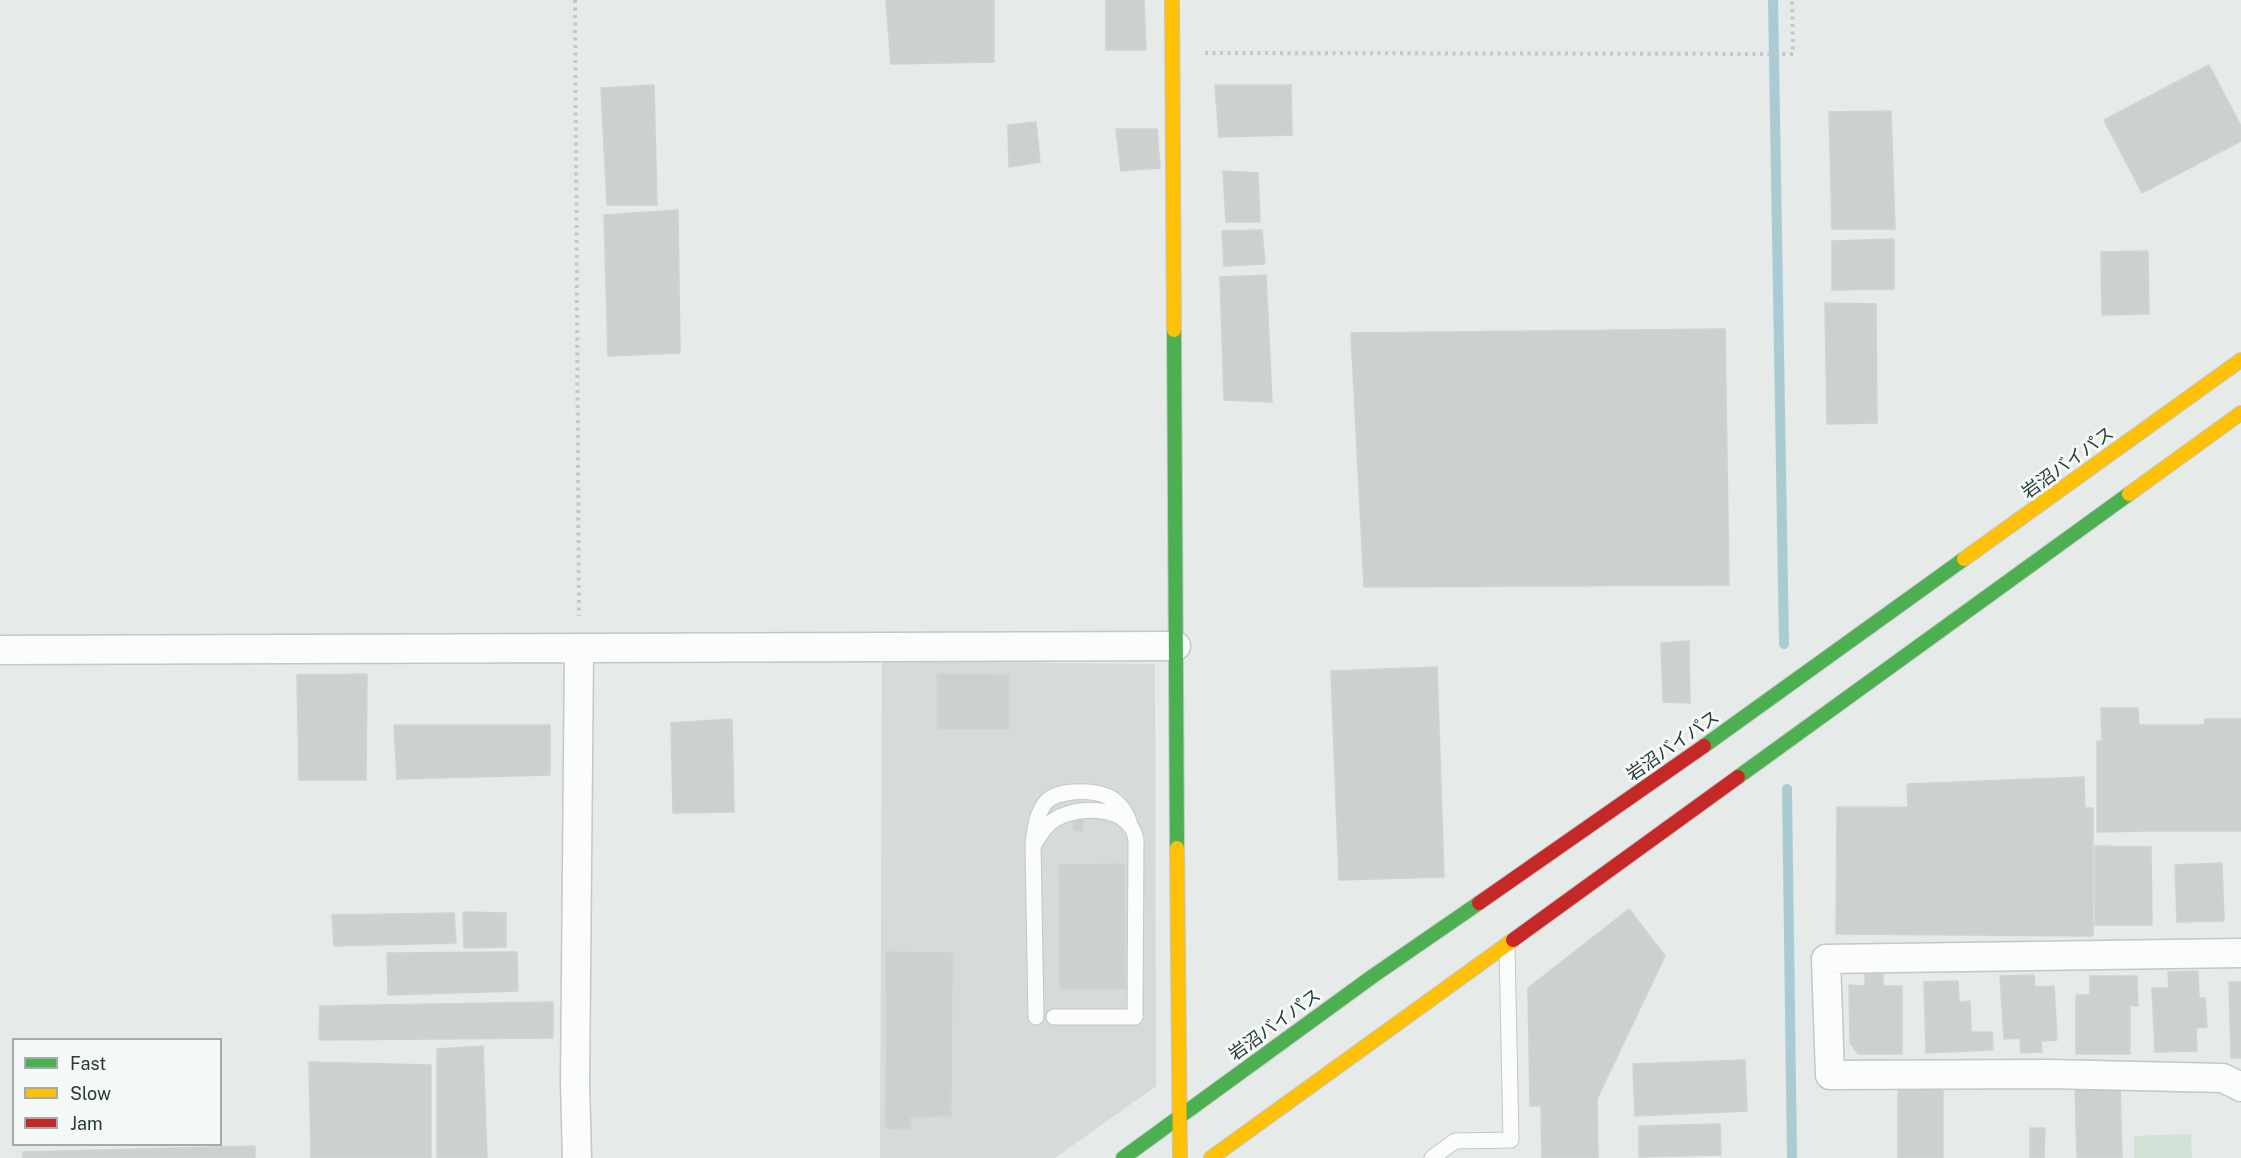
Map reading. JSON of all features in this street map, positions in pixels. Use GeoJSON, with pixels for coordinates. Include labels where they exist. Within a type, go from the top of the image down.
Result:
{"type":"FeatureCollection","features":[{"type":"Feature","properties":{"kind":"main road"},"geometry":{"type":"LineString","coordinates":[[1172,0],[1180,1158]]}},
{"type":"Feature","properties":{"kind":"main road","name":"岩沼バイパス"},"geometry":{"type":"LineString","coordinates":[[1123,1158],[1373,976],[1669,772],[2241,360]]}},
{"type":"Feature","properties":{"kind":"main road"},"geometry":{"type":"LineString","coordinates":[[1211,1158],[2241,413]]}},
{"type":"Feature","properties":{"kind":"street"},"geometry":{"type":"LineString","coordinates":[[0,650],[579,650],[869,646],[1176,646]]}},
{"type":"Feature","properties":{"kind":"street"},"geometry":{"type":"LineString","coordinates":[[577,1158],[575,1083],[579,650]]}},
{"type":"Feature","properties":{"kind":"street"},"geometry":{"type":"LineString","coordinates":[[2241,953],[1826,958],[1830,1075],[2049,1074],[2223,1078],[2241,1088]]}},
{"type":"Feature","properties":{"kind":"lane"},"geometry":{"type":"LineString","coordinates":[[1036,1017],[1033,846],[1041,832],[1051,822],[1068,813],[1102,811],[1117,815],[1131,826],[1137,840],[1135,1017],[1054,1017]]}},
{"type":"Feature","properties":{"kind":"lane"},"geometry":{"type":"LineString","coordinates":[[1432,1158],[1455,1141],[1511,1140],[1507,944]]}},
{"type":"Feature","properties":{"kind":"path"},"geometry":{"type":"LineString","coordinates":[[575,0],[579,650]]}},
{"type":"Feature","properties":{"kind":"path"},"geometry":{"type":"LineString","coordinates":[[1172,53],[1792,54],[1792,0]]}},
{"type":"Feature","properties":{"kind":"shaded area"},"geometry":{"type":"Polygon","coordinates":[[[882,661],[1155,664],[1156,1086],[1055,1158],[880,1158],[882,661]]]}},
{"type":"Feature","properties":{"kind":"green space"},"geometry":{"type":"Polygon","coordinates":[[[2191,1134],[2192,1158],[2134,1158],[2134,1136],[2191,1134]]]}},
{"type":"Feature","properties":{"kind":"building"},"geometry":{"type":"Polygon","coordinates":[[[886,0],[994,0],[994,62],[891,64],[886,0]]]}},
{"type":"Feature","properties":{"kind":"building"},"geometry":{"type":"Polygon","coordinates":[[[1106,0],[1144,0],[1146,50],[1106,50],[1106,0]]]}},
{"type":"Feature","properties":{"kind":"building"},"geometry":{"type":"Polygon","coordinates":[[[2209,65],[2241,126],[2241,141],[2142,193],[2104,120],[2209,65]]]}},
{"type":"Feature","properties":{"kind":"building"},"geometry":{"type":"Polygon","coordinates":[[[654,85],[657,205],[607,205],[601,88],[654,85]]]}},
{"type":"Feature","properties":{"kind":"building"},"geometry":{"type":"Polygon","coordinates":[[[1215,85],[1291,85],[1292,135],[1219,137],[1215,85]]]}},
{"type":"Feature","properties":{"kind":"building"},"geometry":{"type":"Polygon","coordinates":[[[1891,111],[1895,229],[1832,229],[1829,112],[1891,111]]]}},
{"type":"Feature","properties":{"kind":"building"},"geometry":{"type":"Polygon","coordinates":[[[1036,122],[1040,162],[1009,167],[1008,125],[1036,122]]]}},
{"type":"Feature","properties":{"kind":"building"},"geometry":{"type":"Polygon","coordinates":[[[1116,129],[1157,129],[1160,168],[1121,171],[1116,129]]]}},
{"type":"Feature","properties":{"kind":"building"},"geometry":{"type":"Polygon","coordinates":[[[1223,171],[1258,173],[1260,222],[1226,222],[1223,171]]]}},
{"type":"Feature","properties":{"kind":"building"},"geometry":{"type":"Polygon","coordinates":[[[678,210],[680,353],[608,356],[604,215],[678,210]]]}},
{"type":"Feature","properties":{"kind":"building"},"geometry":{"type":"Polygon","coordinates":[[[1262,230],[1265,264],[1224,266],[1222,231],[1262,230]]]}},
{"type":"Feature","properties":{"kind":"building"},"geometry":{"type":"Polygon","coordinates":[[[1894,239],[1894,289],[1832,290],[1832,241],[1894,239]]]}},
{"type":"Feature","properties":{"kind":"building"},"geometry":{"type":"Polygon","coordinates":[[[2148,251],[2149,314],[2102,315],[2101,252],[2148,251]]]}},
{"type":"Feature","properties":{"kind":"building"},"geometry":{"type":"Polygon","coordinates":[[[1266,275],[1272,402],[1224,400],[1220,277],[1266,275]]]}},
{"type":"Feature","properties":{"kind":"building"},"geometry":{"type":"Polygon","coordinates":[[[1825,303],[1876,304],[1877,423],[1827,424],[1825,303]]]}},
{"type":"Feature","properties":{"kind":"building"},"geometry":{"type":"Polygon","coordinates":[[[1725,329],[1729,585],[1364,587],[1351,333],[1725,329]]]}},
{"type":"Feature","properties":{"kind":"building"},"geometry":{"type":"Polygon","coordinates":[[[1689,641],[1690,703],[1663,702],[1661,643],[1689,641]]]}},
{"type":"Feature","properties":{"kind":"building"},"geometry":{"type":"Polygon","coordinates":[[[1437,667],[1444,877],[1339,880],[1331,671],[1437,667]]]}},
{"type":"Feature","properties":{"kind":"building"},"geometry":{"type":"Polygon","coordinates":[[[367,674],[366,780],[299,780],[297,675],[367,674]]]}},
{"type":"Feature","properties":{"kind":"building"},"geometry":{"type":"Polygon","coordinates":[[[937,674],[1009,675],[1009,729],[937,729],[937,674]]]}},
{"type":"Feature","properties":{"kind":"building"},"geometry":{"type":"Polygon","coordinates":[[[2101,708],[2138,708],[2139,725],[2146,725],[2147,831],[2097,832],[2097,741],[2102,741],[2101,708]]]}},
{"type":"Feature","properties":{"kind":"building"},"geometry":{"type":"Polygon","coordinates":[[[732,719],[734,812],[673,813],[671,723],[732,719]]]}},
{"type":"Feature","properties":{"kind":"building"},"geometry":{"type":"Polygon","coordinates":[[[2205,719],[2241,719],[2241,766],[2169,767],[2170,831],[2147,831],[2146,725],[2204,725],[2205,719]]]}},
{"type":"Feature","properties":{"kind":"building"},"geometry":{"type":"Polygon","coordinates":[[[394,725],[550,725],[550,775],[397,779],[394,725]]]}},
{"type":"Feature","properties":{"kind":"building"},"geometry":{"type":"Polygon","coordinates":[[[2241,766],[2241,831],[2170,831],[2169,767],[2241,766]]]}},
{"type":"Feature","properties":{"kind":"building"},"geometry":{"type":"Polygon","coordinates":[[[2084,777],[2085,808],[1908,807],[1907,784],[2084,777]]]}},
{"type":"Feature","properties":{"kind":"building"},"geometry":{"type":"Polygon","coordinates":[[[1837,807],[2093,808],[2093,936],[1836,934],[1837,807]]]}},
{"type":"Feature","properties":{"kind":"building"},"geometry":{"type":"Polygon","coordinates":[[[1074,817],[1083,817],[1083,831],[1073,830],[1074,817]]]}},
{"type":"Feature","properties":{"kind":"building"},"geometry":{"type":"Polygon","coordinates":[[[2095,846],[2151,847],[2152,925],[2095,925],[2095,846]]]}},
{"type":"Feature","properties":{"kind":"building"},"geometry":{"type":"Polygon","coordinates":[[[2222,863],[2224,921],[2177,922],[2175,865],[2222,863]]]}},
{"type":"Feature","properties":{"kind":"building"},"geometry":{"type":"Polygon","coordinates":[[[1124,864],[1126,989],[1060,989],[1059,865],[1124,864]]]}},
{"type":"Feature","properties":{"kind":"building"},"geometry":{"type":"Polygon","coordinates":[[[1629,909],[1665,956],[1597,1099],[1598,1158],[1542,1158],[1541,1106],[1530,1106],[1528,988],[1629,909]]]}},
{"type":"Feature","properties":{"kind":"building"},"geometry":{"type":"Polygon","coordinates":[[[463,912],[506,913],[506,947],[464,948],[463,912]]]}},
{"type":"Feature","properties":{"kind":"building"},"geometry":{"type":"Polygon","coordinates":[[[454,913],[456,943],[334,946],[332,915],[454,913]]]}},
{"type":"Feature","properties":{"kind":"building"},"geometry":{"type":"Polygon","coordinates":[[[517,952],[518,991],[388,995],[387,953],[517,952]]]}},
{"type":"Feature","properties":{"kind":"building"},"geometry":{"type":"Polygon","coordinates":[[[886,952],[952,953],[951,1116],[910,1117],[911,1129],[886,1128],[886,952]]]}},
{"type":"Feature","properties":{"kind":"building"},"geometry":{"type":"Polygon","coordinates":[[[2198,971],[2199,998],[2205,998],[2207,1027],[2196,1028],[2197,1051],[2155,1052],[2152,988],[2169,988],[2168,972],[2198,971]]]}},
{"type":"Feature","properties":{"kind":"building"},"geometry":{"type":"Polygon","coordinates":[[[1865,974],[1883,974],[1883,986],[1902,986],[1902,1054],[1858,1054],[1850,1043],[1849,985],[1865,986],[1865,974]]]}},
{"type":"Feature","properties":{"kind":"building"},"geometry":{"type":"Polygon","coordinates":[[[2034,975],[2035,987],[2054,986],[2057,1040],[2041,1041],[2042,1052],[2021,1053],[2020,1038],[2004,1039],[2000,976],[2034,975]]]}},
{"type":"Feature","properties":{"kind":"building"},"geometry":{"type":"Polygon","coordinates":[[[2090,976],[2137,976],[2138,1006],[2130,1006],[2130,1054],[2076,1054],[2076,995],[2090,995],[2090,976]]]}},
{"type":"Feature","properties":{"kind":"building"},"geometry":{"type":"Polygon","coordinates":[[[1958,981],[1959,1002],[1970,1001],[1971,1032],[1992,1032],[1993,1050],[1926,1053],[1924,982],[1958,981]]]}},
{"type":"Feature","properties":{"kind":"building"},"geometry":{"type":"Polygon","coordinates":[[[2229,982],[2241,982],[2241,1058],[2231,1058],[2229,982]]]}},
{"type":"Feature","properties":{"kind":"building"},"geometry":{"type":"Polygon","coordinates":[[[553,1002],[553,1038],[319,1040],[320,1006],[553,1002]]]}},
{"type":"Feature","properties":{"kind":"building"},"geometry":{"type":"Polygon","coordinates":[[[483,1046],[487,1158],[437,1158],[437,1049],[483,1046]]]}},
{"type":"Feature","properties":{"kind":"building"},"geometry":{"type":"Polygon","coordinates":[[[1745,1060],[1747,1111],[1635,1116],[1633,1064],[1745,1060]]]}},
{"type":"Feature","properties":{"kind":"building"},"geometry":{"type":"Polygon","coordinates":[[[309,1062],[431,1065],[431,1158],[311,1158],[309,1062]]]}},
{"type":"Feature","properties":{"kind":"building"},"geometry":{"type":"Polygon","coordinates":[[[2120,1085],[2122,1158],[2077,1158],[2075,1086],[2120,1085]]]}},
{"type":"Feature","properties":{"kind":"building"},"geometry":{"type":"Polygon","coordinates":[[[1898,1087],[1943,1087],[1943,1158],[1898,1158],[1898,1087]]]}},
{"type":"Feature","properties":{"kind":"building"},"geometry":{"type":"Polygon","coordinates":[[[1720,1124],[1721,1155],[1639,1157],[1639,1126],[1720,1124]]]}},
{"type":"Feature","properties":{"kind":"building"},"geometry":{"type":"Polygon","coordinates":[[[2030,1128],[2045,1128],[2044,1158],[2030,1158],[2030,1128]]]}},
{"type":"Feature","properties":{"kind":"building"},"geometry":{"type":"Polygon","coordinates":[[[255,1146],[255,1158],[23,1158],[23,1152],[255,1146]]]}},
{"type":"Feature","properties":{"kind":"waterway"},"geometry":{"type":"LineString","coordinates":[[1773,0],[1784,644]]}},
{"type":"Feature","properties":{"kind":"waterway"},"geometry":{"type":"LineString","coordinates":[[1787,789],[1792,1158]]}},
{"type":"Feature","properties":{"kind":"traffic: fast"},"geometry":{"type":"LineString","coordinates":[[1174,330],[1177,848]]}},
{"type":"Feature","properties":{"kind":"traffic: fast"},"geometry":{"type":"LineString","coordinates":[[1738,777],[2129,494]]}},
{"type":"Feature","properties":{"kind":"traffic: fast"},"geometry":{"type":"LineString","coordinates":[[1704,746],[1964,559]]}},
{"type":"Feature","properties":{"kind":"traffic: fast"},"geometry":{"type":"LineString","coordinates":[[1123,1158],[1373,976],[1479,903]]}},
{"type":"Feature","properties":{"kind":"traffic: slow"},"geometry":{"type":"LineString","coordinates":[[1172,0],[1174,330]]}},
{"type":"Feature","properties":{"kind":"traffic: slow"},"geometry":{"type":"LineString","coordinates":[[1964,559],[2241,360]]}},
{"type":"Feature","properties":{"kind":"traffic: slow"},"geometry":{"type":"LineString","coordinates":[[2129,494],[2241,413]]}},
{"type":"Feature","properties":{"kind":"traffic: slow"},"geometry":{"type":"LineString","coordinates":[[1177,848],[1180,1158]]}},
{"type":"Feature","properties":{"kind":"traffic: slow"},"geometry":{"type":"LineString","coordinates":[[1211,1158],[1513,940]]}},
{"type":"Feature","properties":{"kind":"traffic: jam"},"geometry":{"type":"LineString","coordinates":[[1479,903],[1704,746]]}},
{"type":"Feature","properties":{"kind":"traffic: jam"},"geometry":{"type":"LineString","coordinates":[[1513,940],[1738,777]]}}]}
